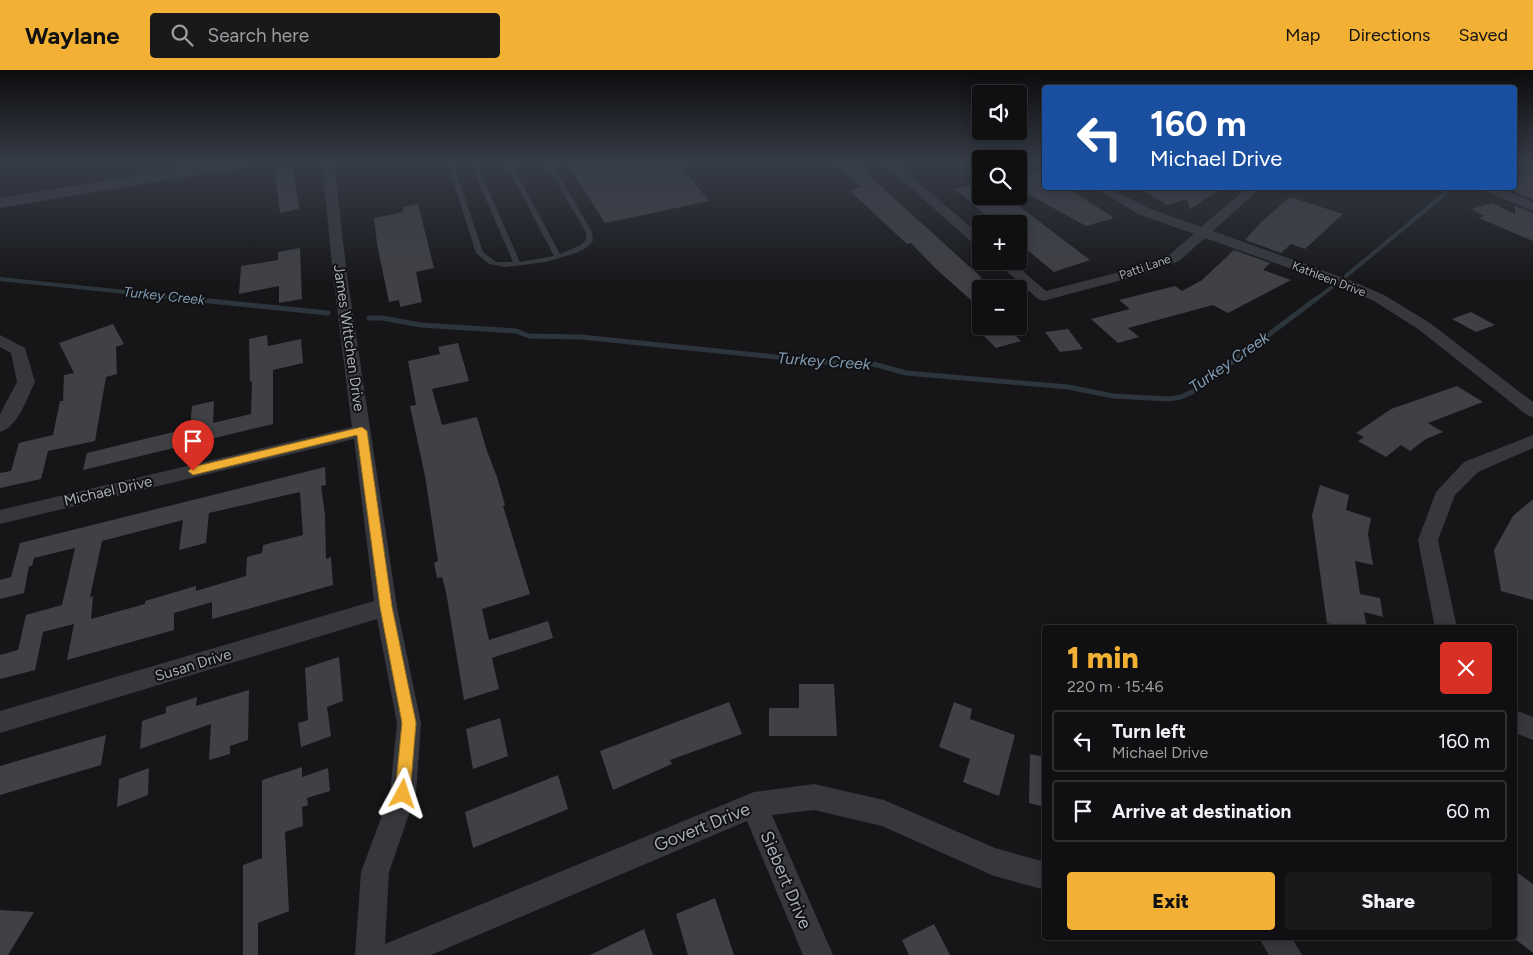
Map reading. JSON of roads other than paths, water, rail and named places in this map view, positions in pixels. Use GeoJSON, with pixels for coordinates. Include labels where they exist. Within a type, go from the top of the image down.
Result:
{"type":"FeatureCollection","features":[{"type":"Feature","properties":{"kind":"street","name":"James Wittchen Drive"},"geometry":{"type":"LineString","coordinates":[[332,203],[340,275],[386,607],[409,723],[403,794],[375,872],[370,955]]}},
{"type":"Feature","properties":{"kind":"street"},"geometry":{"type":"LineString","coordinates":[[935,203],[972,235]]}},
{"type":"Feature","properties":{"kind":"street","name":"Kathleen Drive"},"geometry":{"type":"LineString","coordinates":[[1129,203],[1143,211],[1202,234],[1347,284],[1380,298],[1424,326],[1533,411]]}},
{"type":"Feature","properties":{"kind":"street","name":"Patti Lane"},"geometry":{"type":"LineString","coordinates":[[1013,270],[1043,296],[1132,273],[1174,258],[1237,203]]}},
{"type":"Feature","properties":{"kind":"street"},"geometry":{"type":"LineString","coordinates":[[0,340],[19,351],[26,382],[10,414],[0,426]]}},
{"type":"Feature","properties":{"kind":"street","name":"Michael Drive"},"geometry":{"type":"LineString","coordinates":[[0,517],[362,431]]}},
{"type":"Feature","properties":{"kind":"street"},"geometry":{"type":"LineString","coordinates":[[1445,625],[1428,540],[1446,492],[1471,467],[1533,441]]}},
{"type":"Feature","properties":{"kind":"street","name":"Susan Drive"},"geometry":{"type":"LineString","coordinates":[[0,722],[386,607]]}},
{"type":"Feature","properties":{"kind":"street"},"geometry":{"type":"LineString","coordinates":[[1517,722],[1533,729]]}},
{"type":"Feature","properties":{"kind":"street","name":"Govert Drive"},"geometry":{"type":"LineString","coordinates":[[395,955],[754,805],[814,797],[884,813],[994,862],[1042,875]]}},
{"type":"Feature","properties":{"kind":"street","name":"Siebert Drive"},"geometry":{"type":"LineString","coordinates":[[754,805],[818,955]]}},
{"type":"Feature","properties":{"kind":"street"},"geometry":{"type":"LineString","coordinates":[[1276,940],[1287,955]]}},
{"type":"Feature","properties":{"kind":"lane"},"geometry":{"type":"LineString","coordinates":[[464,203],[480,253],[494,264],[517,264],[558,256],[586,247],[590,241],[586,226],[573,203]]}},
{"type":"Feature","properties":{"kind":"lane"},"geometry":{"type":"LineString","coordinates":[[491,203],[517,264]]}},
{"type":"Feature","properties":{"kind":"lane"},"geometry":{"type":"LineString","coordinates":[[530,203],[558,256]]}},
{"type":"Feature","properties":{"kind":"waterway","name":"Turkey Creek"},"geometry":{"type":"LineString","coordinates":[[1346,276],[1434,203]]}},
{"type":"Feature","properties":{"kind":"waterway","name":"Turkey Creek"},"geometry":{"type":"LineString","coordinates":[[0,279],[202,300]]}},
{"type":"Feature","properties":{"kind":"waterway","name":"Turkey Creek"},"geometry":{"type":"LineString","coordinates":[[1315,300],[1332,287]]}},
{"type":"Feature","properties":{"kind":"waterway","name":"Turkey Creek"},"geometry":{"type":"LineString","coordinates":[[190,299],[328,313]]}},
{"type":"Feature","properties":{"kind":"waterway","name":"Turkey Creek"},"geometry":{"type":"LineString","coordinates":[[369,318],[382,318],[421,325],[516,331],[529,336],[581,337],[835,363],[866,362],[906,373],[1068,387],[1113,396],[1169,399],[1181,397],[1192,392],[1316,299]]}}]}
